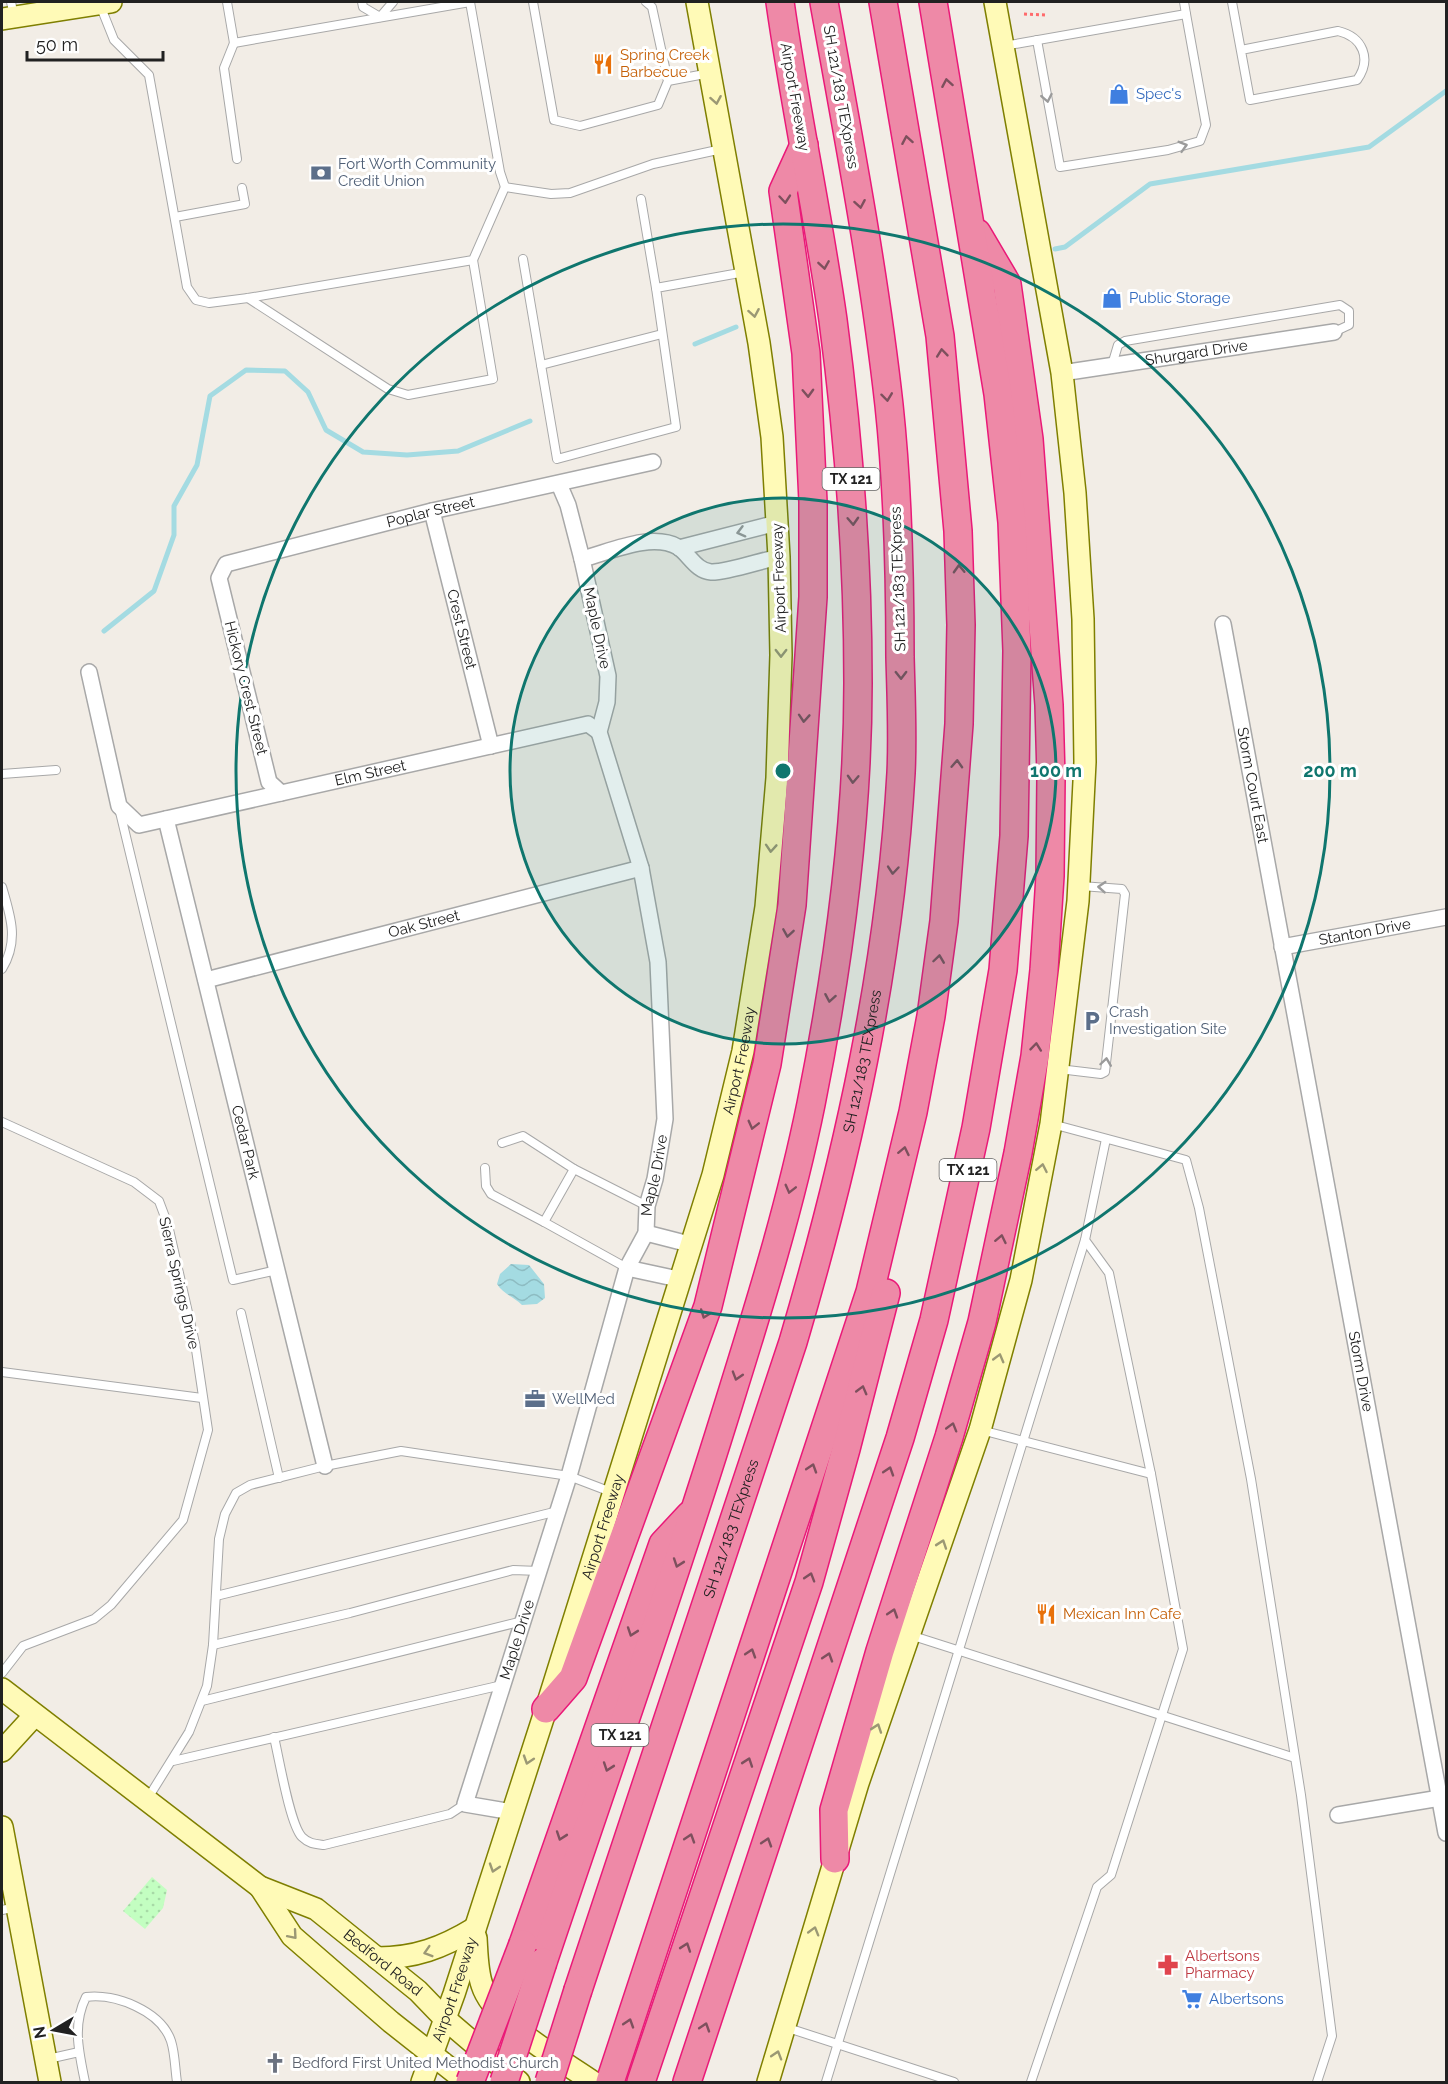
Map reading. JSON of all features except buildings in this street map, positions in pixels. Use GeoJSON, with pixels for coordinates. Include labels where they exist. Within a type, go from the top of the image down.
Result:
{"type":"FeatureCollection","features":[{"type":"Feature","properties":{"kind":"highway","name":"Airport Freeway"},"geometry":{"type":"LineString","coordinates":[[504,2082],[696,1507],[781,1226],[810,1107],[834,978],[852,815],[858,679],[858,593],[851,477],[832,320],[780,2]]}},
{"type":"Feature","properties":{"kind":"highway","name":"SH 121/183 TEXpress"},"geometry":{"type":"LineString","coordinates":[[549,2082],[782,1374],[820,1250],[845,1154],[864,1059],[892,884],[902,771],[899,538],[889,407],[871,266],[824,2]]}},
{"type":"Feature","properties":{"kind":"highway"},"geometry":{"type":"LineString","coordinates":[[604,2081],[863,1312],[892,1208],[929,1027],[944,921],[958,746],[961,625],[958,531],[940,336],[883,2]]}},
{"type":"Feature","properties":{"kind":"highway","name":"TX 121"},"geometry":{"type":"LineString","coordinates":[[687,2082],[900,1438],[934,1320],[976,1128],[1003,970],[1014,836],[1017,651],[1012,522],[998,394],[933,2]]}},
{"type":"Feature","properties":{"kind":"highway"},"geometry":{"type":"LineString","coordinates":[[546,1709],[573,1678],[708,1305],[767,1064],[792,905],[813,597],[813,502],[806,353],[783,191],[804,145]]}},
{"type":"Feature","properties":{"kind":"highway"},"geometry":{"type":"LineString","coordinates":[[835,1859],[834,1810],[982,1322],[1027,1099],[1044,970],[1050,876],[1049,705],[1029,439],[1007,284],[970,222]]}},
{"type":"Feature","properties":{"kind":"highway"},"geometry":{"type":"LineString","coordinates":[[641,2082],[808,1582],[885,1300],[892,1208]]}},
{"type":"Feature","properties":{"kind":"highway"},"geometry":{"type":"LineString","coordinates":[[468,2082],[522,1944],[663,1544],[696,1507]]}},
{"type":"Feature","properties":{"kind":"main road"},"geometry":{"type":"LineString","coordinates":[[9,13],[105,2]]}},
{"type":"Feature","properties":{"kind":"main road","name":"Airport Freeway"},"geometry":{"type":"LineString","coordinates":[[422,2082],[546,1709],[712,1175],[744,1051],[766,907],[777,767],[781,655],[779,556],[772,437],[746,271],[698,2]]}},
{"type":"Feature","properties":{"kind":"main road"},"geometry":{"type":"LineString","coordinates":[[768,2082],[835,1859],[980,1430],[1020,1280],[1051,1124],[1078,886],[1085,762],[1083,619],[1075,494],[1062,373],[995,2]]}},
{"type":"Feature","properties":{"kind":"main road","name":"Bedford Road"},"geometry":{"type":"LineString","coordinates":[[2,1689],[34,1716],[260,1887],[316,1909],[418,1991],[444,2018],[519,2082]]}},
{"type":"Feature","properties":{"kind":"main road"},"geometry":{"type":"LineString","coordinates":[[2,1752],[34,1716]]}},
{"type":"Feature","properties":{"kind":"main road"},"geometry":{"type":"LineString","coordinates":[[2,1827],[10,1908],[50,2082]]}},
{"type":"Feature","properties":{"kind":"main road","name":"Bedford Road"},"geometry":{"type":"LineString","coordinates":[[260,1887],[292,1936],[391,2022],[468,2082]]}},
{"type":"Feature","properties":{"kind":"main road"},"geometry":{"type":"LineString","coordinates":[[377,1958],[424,1953],[444,1946],[475,1928],[481,1983],[487,1997],[501,2017],[604,2081]]}},
{"type":"Feature","properties":{"kind":"street","name":"Shurgard Drive"},"geometry":{"type":"LineString","coordinates":[[1062,373],[1334,332]]}},
{"type":"Feature","properties":{"kind":"street","name":"Poplar Street"},"geometry":{"type":"LineString","coordinates":[[219,578],[226,564],[432,511],[653,462]]}},
{"type":"Feature","properties":{"kind":"street","name":"Maple Drive"},"geometry":{"type":"LineString","coordinates":[[465,1804],[570,1476],[627,1268],[646,1233],[647,1206],[655,1179],[665,1119],[658,962],[641,868],[599,732],[607,702],[608,676],[582,559],[568,506],[559,484]]}},
{"type":"Feature","properties":{"kind":"street","name":"Crest Street"},"geometry":{"type":"LineString","coordinates":[[432,511],[491,746]]}},
{"type":"Feature","properties":{"kind":"street"},"geometry":{"type":"LineString","coordinates":[[679,548],[777,523]]}},
{"type":"Feature","properties":{"kind":"street"},"geometry":{"type":"LineString","coordinates":[[582,559],[644,542],[664,543],[679,548],[695,565],[710,572],[779,556]]}},
{"type":"Feature","properties":{"kind":"street","name":"Hickory Crest Street"},"geometry":{"type":"LineString","coordinates":[[219,578],[269,782],[281,793]]}},
{"type":"Feature","properties":{"kind":"street","name":"Storm Court East"},"geometry":{"type":"LineString","coordinates":[[1223,624],[1282,947]]}},
{"type":"Feature","properties":{"kind":"street"},"geometry":{"type":"LineString","coordinates":[[89,672],[119,806]]}},
{"type":"Feature","properties":{"kind":"street","name":"Elm Street"},"geometry":{"type":"LineString","coordinates":[[119,806],[139,825],[588,724],[599,732]]}},
{"type":"Feature","properties":{"kind":"street","name":"Cedar Park"},"geometry":{"type":"LineString","coordinates":[[166,819],[325,1466]]}},
{"type":"Feature","properties":{"kind":"street","name":"Oak Street"},"geometry":{"type":"LineString","coordinates":[[206,980],[641,868]]}},
{"type":"Feature","properties":{"kind":"street","name":"Stanton Drive"},"geometry":{"type":"LineString","coordinates":[[1282,947],[1446,916]]}},
{"type":"Feature","properties":{"kind":"street","name":"Storm Drive"},"geometry":{"type":"LineString","coordinates":[[1282,947],[1443,1797],[1446,1833]]}},
{"type":"Feature","properties":{"kind":"street"},"geometry":{"type":"LineString","coordinates":[[646,1233],[690,1244]]}},
{"type":"Feature","properties":{"kind":"street"},"geometry":{"type":"LineString","coordinates":[[627,1268],[678,1279]]}},
{"type":"Feature","properties":{"kind":"street"},"geometry":{"type":"LineString","coordinates":[[1338,1815],[1443,1797]]}},
{"type":"Feature","properties":{"kind":"street"},"geometry":{"type":"LineString","coordinates":[[465,1804],[512,1812]]}},
{"type":"Feature","properties":{"kind":"lane"},"geometry":{"type":"LineString","coordinates":[[105,2],[114,40],[149,75],[187,287],[196,300],[209,303],[248,298],[473,260]]}},
{"type":"Feature","properties":{"kind":"lane"},"geometry":{"type":"LineString","coordinates":[[227,2],[234,43],[224,68],[237,159]]}},
{"type":"Feature","properties":{"kind":"lane"},"geometry":{"type":"LineString","coordinates":[[362,2],[363,7],[380,17]]}},
{"type":"Feature","properties":{"kind":"lane"},"geometry":{"type":"LineString","coordinates":[[380,17],[393,2]]}},
{"type":"Feature","properties":{"kind":"lane"},"geometry":{"type":"LineString","coordinates":[[234,43],[470,2],[500,172],[505,187],[473,260],[493,380],[408,395],[388,389],[248,298]]}},
{"type":"Feature","properties":{"kind":"lane"},"geometry":{"type":"LineString","coordinates":[[533,2],[554,120],[580,126],[658,105],[668,81],[652,7],[646,2]]}},
{"type":"Feature","properties":{"kind":"lane"},"geometry":{"type":"LineString","coordinates":[[1037,40],[1060,167],[1168,150],[1200,141],[1206,124],[1184,2]]}},
{"type":"Feature","properties":{"kind":"lane"},"geometry":{"type":"LineString","coordinates":[[1232,2],[1250,100],[1357,80],[1366,60],[1360,44],[1353,36],[1338,31],[1241,50]]}},
{"type":"Feature","properties":{"kind":"lane"},"geometry":{"type":"LineString","coordinates":[[1003,47],[1186,14]]}},
{"type":"Feature","properties":{"kind":"lane"},"geometry":{"type":"LineString","coordinates":[[668,81],[711,73]]}},
{"type":"Feature","properties":{"kind":"lane"},"geometry":{"type":"LineString","coordinates":[[505,187],[551,194],[570,193],[653,164],[724,148]]}},
{"type":"Feature","properties":{"kind":"lane"},"geometry":{"type":"LineString","coordinates":[[175,217],[245,204],[242,188]]}},
{"type":"Feature","properties":{"kind":"lane"},"geometry":{"type":"LineString","coordinates":[[523,259],[557,459],[676,427],[641,199]]}},
{"type":"Feature","properties":{"kind":"lane"},"geometry":{"type":"LineString","coordinates":[[656,288],[746,271]]}},
{"type":"Feature","properties":{"kind":"lane"},"geometry":{"type":"LineString","coordinates":[[1112,365],[1118,345],[1125,341],[1340,305],[1349,311],[1349,325],[1334,332]]}},
{"type":"Feature","properties":{"kind":"lane"},"geometry":{"type":"LineString","coordinates":[[541,365],[662,334]]}},
{"type":"Feature","properties":{"kind":"lane"},"geometry":{"type":"LineString","coordinates":[[2,774],[56,770]]}},
{"type":"Feature","properties":{"kind":"lane"},"geometry":{"type":"LineString","coordinates":[[119,806],[233,1280],[277,1270]]}},
{"type":"Feature","properties":{"kind":"lane"},"geometry":{"type":"LineString","coordinates":[[1058,1069],[1101,1074],[1105,1072],[1125,894],[1122,889],[1078,886]]}},
{"type":"Feature","properties":{"kind":"lane"},"geometry":{"type":"LineString","coordinates":[[2,887],[11,917],[13,944],[2,969]]}},
{"type":"Feature","properties":{"kind":"lane","name":"Sierra Springs Drive"},"geometry":{"type":"LineString","coordinates":[[2,1122],[134,1182],[159,1201],[168,1225],[195,1343],[208,1430],[183,1521],[111,1605],[94,1619],[23,1646],[2,1673]]}},
{"type":"Feature","properties":{"kind":"lane"},"geometry":{"type":"LineString","coordinates":[[1051,1124],[1186,1160],[1199,1208],[1251,1479],[1295,1758],[1332,2036],[1317,2082]]}},
{"type":"Feature","properties":{"kind":"lane"},"geometry":{"type":"LineString","coordinates":[[502,1143],[523,1136],[574,1169],[647,1206]]}},
{"type":"Feature","properties":{"kind":"lane"},"geometry":{"type":"LineString","coordinates":[[826,2082],[957,1649],[1085,1240],[1106,1139]]}},
{"type":"Feature","properties":{"kind":"lane"},"geometry":{"type":"LineString","coordinates":[[485,1168],[486,1186],[491,1194],[627,1268]]}},
{"type":"Feature","properties":{"kind":"lane"},"geometry":{"type":"LineString","coordinates":[[544,1222],[574,1169]]}},
{"type":"Feature","properties":{"kind":"lane"},"geometry":{"type":"LineString","coordinates":[[1031,2082],[1097,1887],[1111,1875],[1183,1649],[1151,1474],[1109,1273],[1085,1240]]}},
{"type":"Feature","properties":{"kind":"lane"},"geometry":{"type":"LineString","coordinates":[[241,1313],[279,1478]]}},
{"type":"Feature","properties":{"kind":"lane"},"geometry":{"type":"LineString","coordinates":[[2,1372],[202,1398]]}},
{"type":"Feature","properties":{"kind":"lane"},"geometry":{"type":"LineString","coordinates":[[980,1430],[1151,1474]]}},
{"type":"Feature","properties":{"kind":"lane"},"geometry":{"type":"LineString","coordinates":[[146,1800],[173,1761],[202,1701],[213,1645],[219,1539],[225,1514],[236,1493],[250,1485],[325,1466],[401,1451],[570,1476],[613,1492]]}},
{"type":"Feature","properties":{"kind":"lane"},"geometry":{"type":"LineString","coordinates":[[216,1596],[558,1511]]}},
{"type":"Feature","properties":{"kind":"lane"},"geometry":{"type":"LineString","coordinates":[[213,1645],[350,1613],[513,1570],[540,1571]]}},
{"type":"Feature","properties":{"kind":"lane"},"geometry":{"type":"LineString","coordinates":[[202,1701],[523,1621]]}},
{"type":"Feature","properties":{"kind":"lane"},"geometry":{"type":"LineString","coordinates":[[909,1635],[1295,1758]]}},
{"type":"Feature","properties":{"kind":"lane"},"geometry":{"type":"LineString","coordinates":[[173,1761],[502,1685]]}},
{"type":"Feature","properties":{"kind":"lane"},"geometry":{"type":"LineString","coordinates":[[274,1737],[294,1822],[301,1836],[311,1844],[324,1845],[450,1814],[465,1804]]}},
{"type":"Feature","properties":{"kind":"lane"},"geometry":{"type":"LineString","coordinates":[[85,2082],[79,2052],[78,2014],[86,1997],[100,1995],[137,2007],[160,2023],[171,2041],[177,2082]]}},
{"type":"Feature","properties":{"kind":"lane"},"geometry":{"type":"LineString","coordinates":[[785,2027],[954,2082]]}},
{"type":"Feature","properties":{"kind":"lane"},"geometry":{"type":"LineString","coordinates":[[46,2060],[79,2052]]}},
{"type":"Feature","properties":{"kind":"path"},"geometry":{"type":"LineString","coordinates":[[1024,14],[1045,15]]}},
{"type":"Feature","properties":{"kind":"green space"},"geometry":{"type":"Polygon","coordinates":[[[152,1877],[167,1890],[163,1908],[145,1929],[123,1911],[152,1877]]]}},
{"type":"Feature","properties":{"kind":"water"},"geometry":{"type":"Polygon","coordinates":[[[511,1264],[529,1265],[544,1284],[545,1298],[537,1304],[522,1305],[502,1290],[497,1284],[500,1274],[511,1264]]]}},
{"type":"Feature","properties":{"kind":"waterway"},"geometry":{"type":"LineString","coordinates":[[1055,249],[1065,247],[1150,184],[1369,147],[1446,91]]}},
{"type":"Feature","properties":{"kind":"waterway"},"geometry":{"type":"LineString","coordinates":[[695,344],[736,327]]}},
{"type":"Feature","properties":{"kind":"waterway"},"geometry":{"type":"LineString","coordinates":[[104,631],[154,591],[174,535],[174,506],[197,465],[210,396],[246,370],[285,371],[308,392],[326,430],[363,452],[407,455],[458,451],[530,421]]}},
{"type":"Feature","properties":{"kind":"place","name":"Spring Creek Barbecue"},"geometry":{"type":"Point","coordinates":[603,64]}},
{"type":"Feature","properties":{"kind":"place","name":"Spec's"},"geometry":{"type":"Point","coordinates":[1119,94]}},
{"type":"Feature","properties":{"kind":"place","name":"Fort Worth Community Credit Union"},"geometry":{"type":"Point","coordinates":[321,173]}},
{"type":"Feature","properties":{"kind":"place","name":"Public Storage"},"geometry":{"type":"Point","coordinates":[1112,298]}},
{"type":"Feature","properties":{"kind":"place","name":"Crash Investigation Site"},"geometry":{"type":"Point","coordinates":[1092,1021]}},
{"type":"Feature","properties":{"kind":"place","name":"WellMed"},"geometry":{"type":"Point","coordinates":[535,1399]}},
{"type":"Feature","properties":{"kind":"place","name":"Mexican Inn Cafe"},"geometry":{"type":"Point","coordinates":[1046,1614]}},
{"type":"Feature","properties":{"kind":"place","name":"Albertsons Pharmacy"},"geometry":{"type":"Point","coordinates":[1168,1965]}},
{"type":"Feature","properties":{"kind":"place","name":"Albertsons"},"geometry":{"type":"Point","coordinates":[1192,1999]}},
{"type":"Feature","properties":{"kind":"place","name":"Bedford First United Methodist Church"},"geometry":{"type":"Point","coordinates":[275,2063]}}]}
